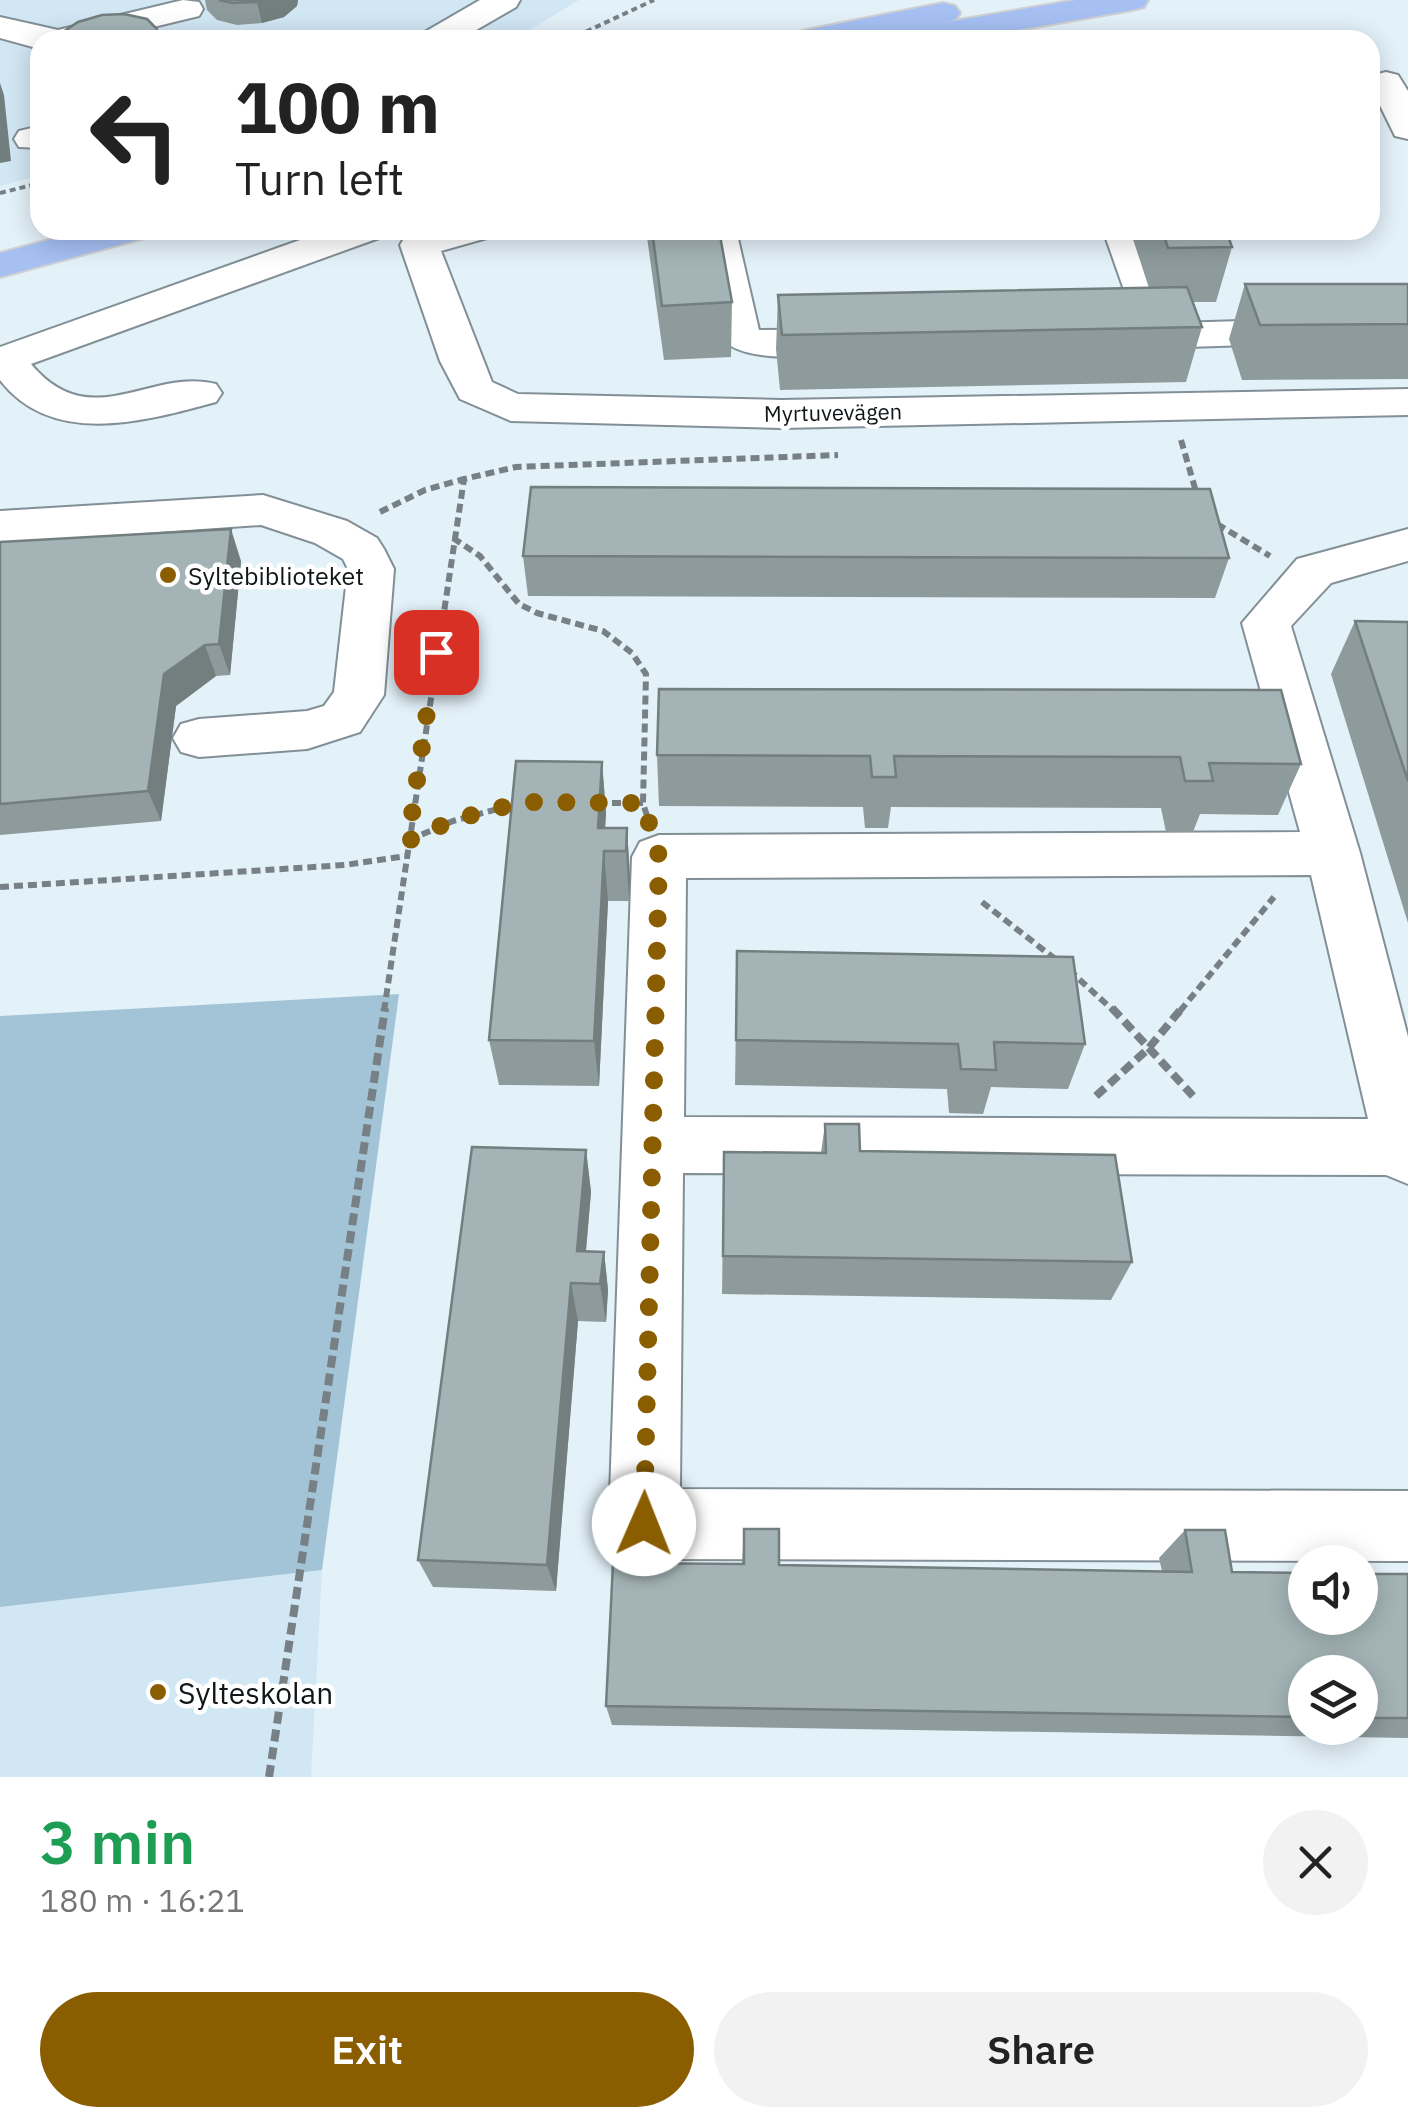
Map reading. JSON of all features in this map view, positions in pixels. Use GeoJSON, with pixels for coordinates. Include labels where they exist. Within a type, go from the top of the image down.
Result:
{"type":"FeatureCollection","features":[{"type":"Feature","properties":{"kind":"highway"},"geometry":{"type":"LineString","coordinates":[[858,30],[1015,0]]}},
{"type":"Feature","properties":{"kind":"highway"},"geometry":{"type":"LineString","coordinates":[[961,30],[1132,0]]}},
{"type":"Feature","properties":{"kind":"highway"},"geometry":{"type":"LineString","coordinates":[[0,240],[30,232]]}},
{"type":"Feature","properties":{"kind":"highway"},"geometry":{"type":"LineString","coordinates":[[0,264],[92,240]]}},
{"type":"Feature","properties":{"kind":"street"},"geometry":{"type":"LineString","coordinates":[[452,30],[504,0]]}},
{"type":"Feature","properties":{"kind":"street"},"geometry":{"type":"LineString","coordinates":[[109,30],[190,14]]}},
{"type":"Feature","properties":{"kind":"street"},"geometry":{"type":"LineString","coordinates":[[0,27],[30,37]]}},
{"type":"Feature","properties":{"kind":"street"},"geometry":{"type":"LineString","coordinates":[[1388,82],[1408,128]]}},
{"type":"Feature","properties":{"kind":"street"},"geometry":{"type":"LineString","coordinates":[[201,392],[96,411],[62,408],[35,393],[3,360],[337,240]]}},
{"type":"Feature","properties":{"kind":"street","name":"Myrtuvevägen"},"geometry":{"type":"LineString","coordinates":[[436,240],[418,245],[476,390],[511,407],[782,414],[1408,402]]}},
{"type":"Feature","properties":{"kind":"street"},"geometry":{"type":"LineString","coordinates":[[719,240],[737,330],[746,340],[758,344],[892,341]]}},
{"type":"Feature","properties":{"kind":"street"},"geometry":{"type":"LineString","coordinates":[[1126,240],[1161,336]]}},
{"type":"Feature","properties":{"kind":"street"},"geometry":{"type":"LineString","coordinates":[[1084,338],[1408,328]]}},
{"type":"Feature","properties":{"kind":"street"},"geometry":{"type":"LineString","coordinates":[[0,527],[263,510],[318,527],[361,549],[371,568],[359,695],[342,719],[307,730],[199,738]]}},
{"type":"Feature","properties":{"kind":"street"},"geometry":{"type":"LineString","coordinates":[[652,1145],[1407,1151],[1322,854],[1266,623],[1314,572],[1408,545]]}},
{"type":"Feature","properties":{"kind":"street"},"geometry":{"type":"LineString","coordinates":[[1322,854],[922,856],[651,830],[652,1145],[644,1524],[1408,1526]]}},
{"type":"Feature","properties":{"kind":"path"},"geometry":{"type":"LineString","coordinates":[[590,30],[654,0]]}},
{"type":"Feature","properties":{"kind":"path"},"geometry":{"type":"LineString","coordinates":[[0,193],[30,186]]}},
{"type":"Feature","properties":{"kind":"path"},"geometry":{"type":"LineString","coordinates":[[1181,443],[1198,497]]}},
{"type":"Feature","properties":{"kind":"path"},"geometry":{"type":"LineString","coordinates":[[1162,444],[1200,443]]}},
{"type":"Feature","properties":{"kind":"path"},"geometry":{"type":"LineString","coordinates":[[268,1777],[464,479],[516,467],[846,455]]}},
{"type":"Feature","properties":{"kind":"path"},"geometry":{"type":"LineString","coordinates":[[1203,516],[1256,550],[1314,572]]}},
{"type":"Feature","properties":{"kind":"path"},"geometry":{"type":"LineString","coordinates":[[453,538],[480,556],[506,593],[521,606],[590,624],[638,658],[646,674],[651,830],[591,803]]}},
{"type":"Feature","properties":{"kind":"path"},"geometry":{"type":"LineString","coordinates":[[408,841],[488,809],[539,802]]}},
{"type":"Feature","properties":{"kind":"path"},"geometry":{"type":"LineString","coordinates":[[1040,1146],[1148,1049],[1322,854]]}},
{"type":"Feature","properties":{"kind":"path"},"geometry":{"type":"LineString","coordinates":[[0,887],[345,865],[406,856]]}},
{"type":"Feature","properties":{"kind":"path"},"geometry":{"type":"LineString","coordinates":[[922,856],[1097,992],[1198,1102],[1227,1147]]}},
{"type":"Feature","properties":{"kind":"shaded area"},"geometry":{"type":"Polygon","coordinates":[[[0,0],[579,0],[530,30],[30,30],[30,178],[0,186],[0,0]]]}},
{"type":"Feature","properties":{"kind":"shaded area"},"geometry":{"type":"Polygon","coordinates":[[[399,994],[322,1570],[0,1607],[0,1016],[399,994]]]}},
{"type":"Feature","properties":{"kind":"shaded area","name":"Sylteskolan"},"geometry":{"type":"Polygon","coordinates":[[[322,1570],[311,1777],[0,1777],[0,1607],[322,1570]]]}},
{"type":"Feature","properties":{"kind":"building"},"geometry":{"type":"Polygon","coordinates":[[[219,0],[264,0],[232,3],[219,0]]]}},
{"type":"Feature","properties":{"kind":"building"},"geometry":{"type":"Polygon","coordinates":[[[102,15],[147,19],[157,29],[66,30],[102,15]]]}},
{"type":"Feature","properties":{"kind":"building"},"geometry":{"type":"Polygon","coordinates":[[[653,240],[721,240],[732,302],[662,306],[653,240]]]}},
{"type":"Feature","properties":{"kind":"building"},"geometry":{"type":"Polygon","coordinates":[[[1165,240],[1230,240],[1232,247],[1168,248],[1165,240]]]}},
{"type":"Feature","properties":{"kind":"building"},"geometry":{"type":"Polygon","coordinates":[[[1245,284],[1408,284],[1408,324],[1260,325],[1245,284]]]}},
{"type":"Feature","properties":{"kind":"building"},"geometry":{"type":"Polygon","coordinates":[[[1187,287],[1202,327],[782,335],[778,295],[1187,287]]]}},
{"type":"Feature","properties":{"kind":"building"},"geometry":{"type":"Polygon","coordinates":[[[531,487],[1210,489],[1229,558],[523,556],[531,487]]]}},
{"type":"Feature","properties":{"kind":"building"},"geometry":{"type":"Polygon","coordinates":[[[231,529],[219,644],[205,645],[164,674],[148,791],[0,804],[0,542],[231,529]]]}},
{"type":"Feature","properties":{"kind":"building"},"geometry":{"type":"Polygon","coordinates":[[[1355,621],[1408,622],[1408,781],[1355,621]]]}},
{"type":"Feature","properties":{"kind":"building"},"geometry":{"type":"Polygon","coordinates":[[[659,689],[1281,690],[1301,764],[1209,763],[1213,781],[1185,781],[1180,757],[894,756],[896,777],[872,777],[870,756],[657,755],[659,689]]]}},
{"type":"Feature","properties":{"kind":"building"},"geometry":{"type":"Polygon","coordinates":[[[516,761],[602,762],[598,828],[627,828],[626,851],[604,851],[594,1041],[489,1040],[516,761]]]}},
{"type":"Feature","properties":{"kind":"building"},"geometry":{"type":"Polygon","coordinates":[[[737,951],[1073,957],[1085,1044],[994,1042],[996,1070],[961,1069],[958,1044],[736,1040],[737,951]]]}},
{"type":"Feature","properties":{"kind":"building"},"geometry":{"type":"Polygon","coordinates":[[[825,1124],[859,1124],[860,1151],[1115,1155],[1132,1262],[723,1256],[724,1152],[826,1153],[825,1124]]]}},
{"type":"Feature","properties":{"kind":"building"},"geometry":{"type":"Polygon","coordinates":[[[472,1147],[586,1150],[577,1251],[604,1252],[600,1284],[571,1283],[547,1565],[418,1560],[472,1147]]]}},
{"type":"Feature","properties":{"kind":"building"},"geometry":{"type":"Polygon","coordinates":[[[744,1529],[779,1529],[779,1565],[1192,1572],[1185,1530],[1225,1530],[1232,1572],[1288,1573],[1288,1635],[1378,1635],[1378,1574],[1408,1574],[1408,1718],[1378,1718],[1378,1655],[1288,1655],[1288,1717],[606,1706],[613,1563],[744,1564],[744,1529]]]}},
{"type":"Feature","properties":{"kind":"place","name":"Syltebiblioteket"},"geometry":{"type":"Point","coordinates":[168,575]}},
{"type":"Feature","properties":{"kind":"place","name":"Sylteskolan"},"geometry":{"type":"Point","coordinates":[158,1692]}},
{"type":"Feature","properties":{"kind":"route"},"geometry":{"type":"LineString","coordinates":[[436,652],[408,841],[453,820],[522,802],[643,803],[659,856],[644,1524]]}}]}
